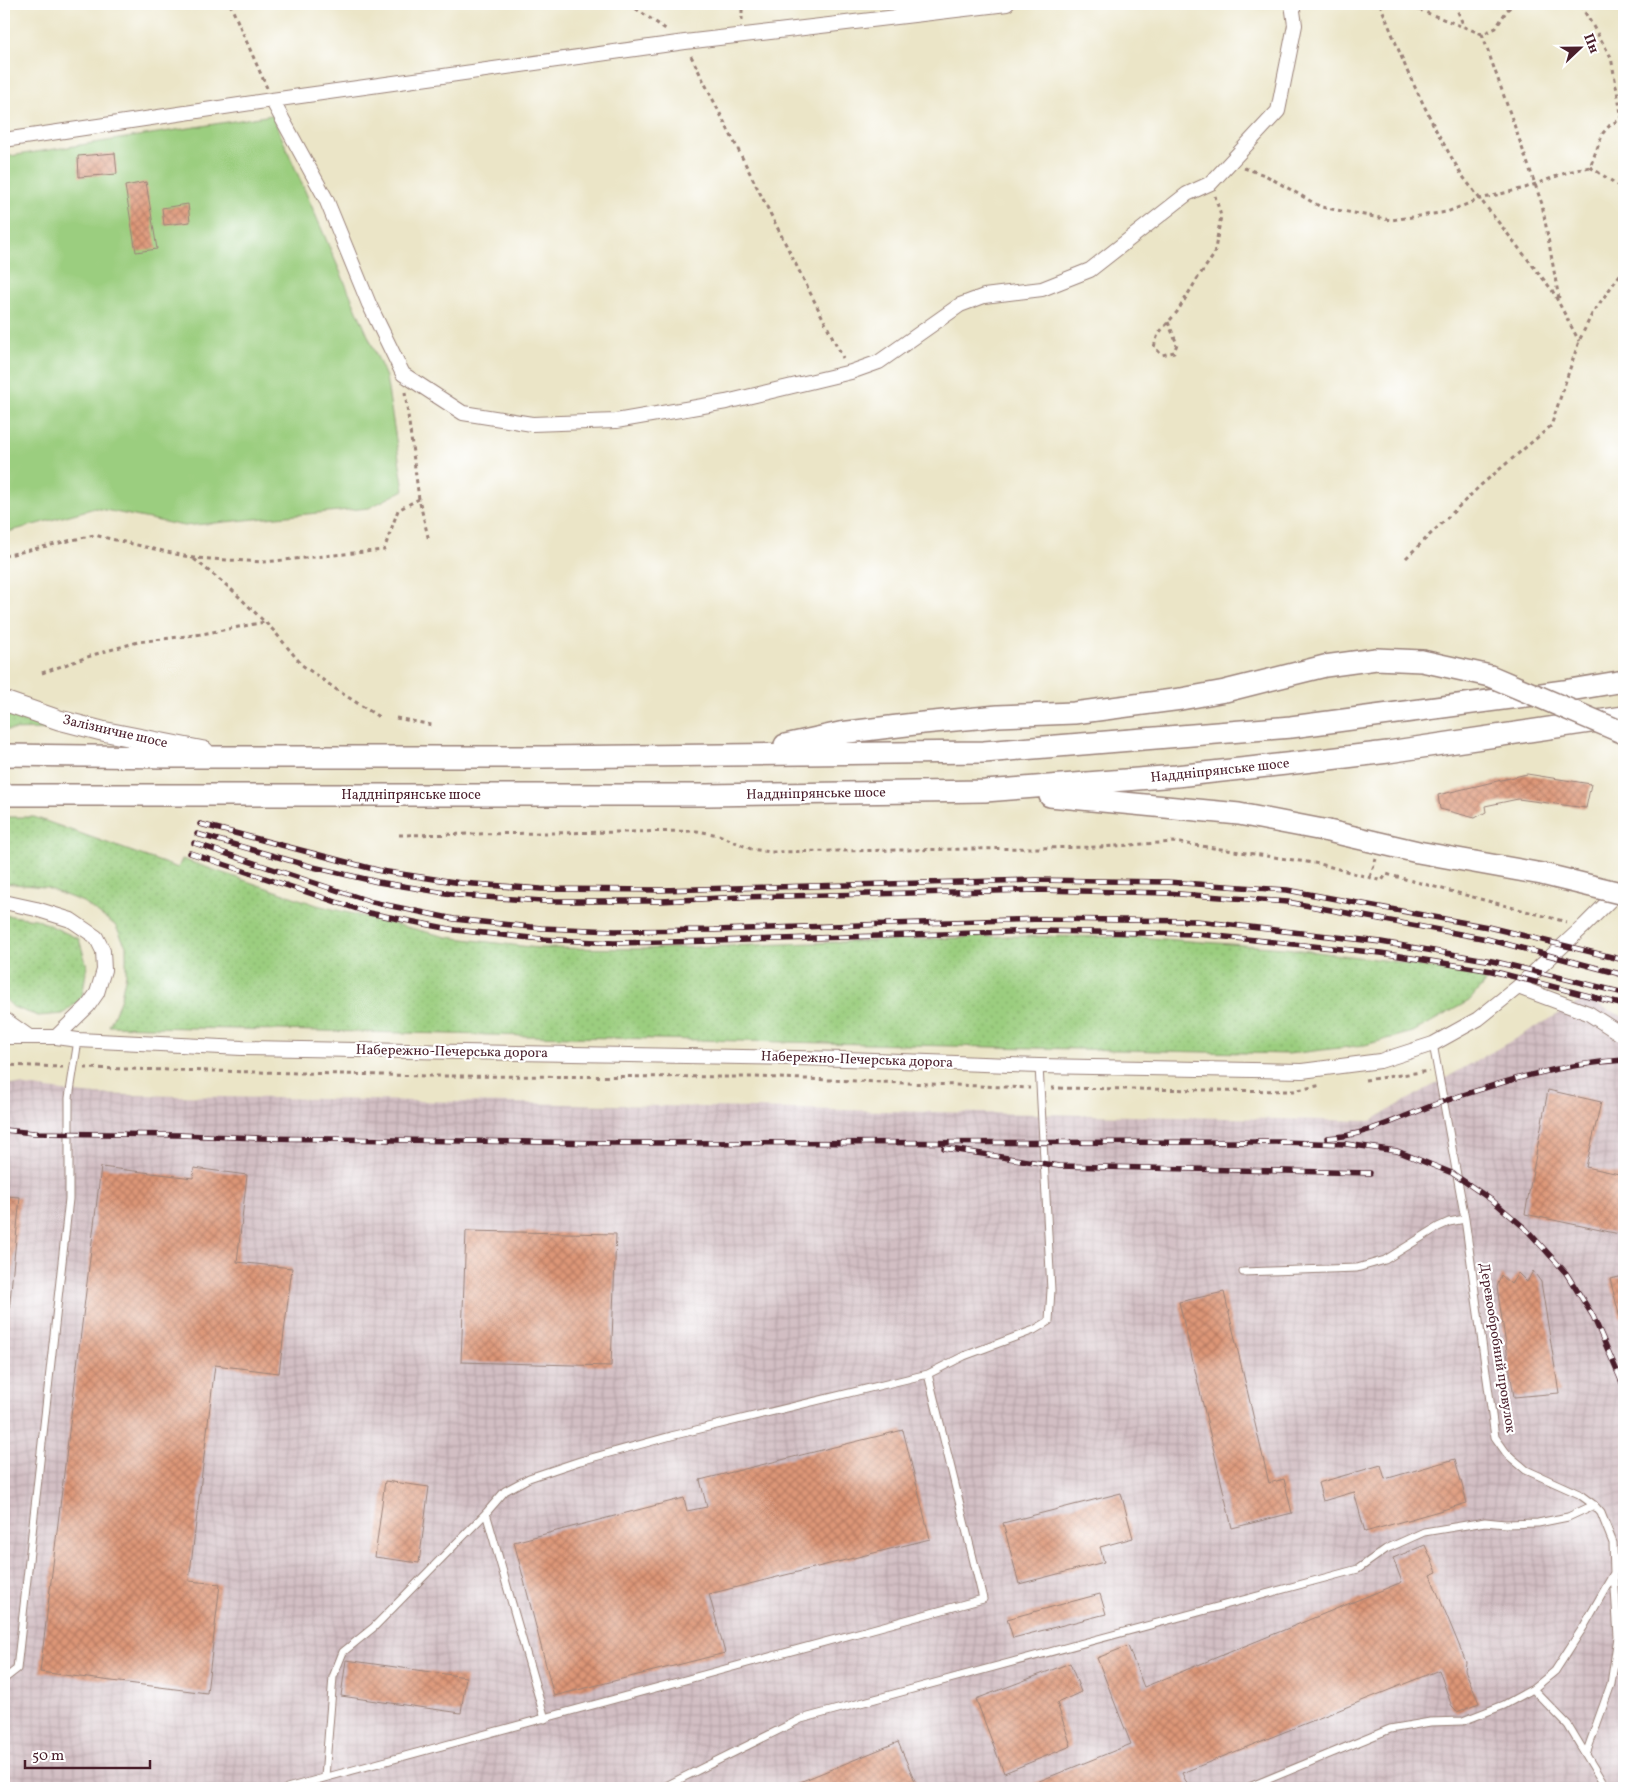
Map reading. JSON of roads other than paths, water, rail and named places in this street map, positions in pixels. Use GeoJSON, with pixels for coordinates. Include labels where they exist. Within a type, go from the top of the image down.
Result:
{"type":"FeatureCollection","features":[{"type":"Feature","properties":{"kind":"main road"},"geometry":{"type":"LineString","coordinates":[[739,755],[840,733],[998,716],[1074,713],[1181,699],[1224,691],[1325,666],[1376,659],[1422,661],[1490,676],[1624,733]]}},
{"type":"Feature","properties":{"kind":"main road"},"geometry":{"type":"LineString","coordinates":[[4,755],[544,757],[984,752],[1292,727],[1564,691],[1624,681]]}},
{"type":"Feature","properties":{"kind":"main road","name":"Наддніпрянське шосе"},"geometry":{"type":"LineString","coordinates":[[4,795],[707,796],[985,791],[1176,776],[1295,763],[1388,752],[1624,716]]}},
{"type":"Feature","properties":{"kind":"main road"},"geometry":{"type":"LineString","coordinates":[[985,791],[1239,814],[1328,831],[1418,852],[1624,888]]}},
{"type":"Feature","properties":{"kind":"street"},"geometry":{"type":"LineString","coordinates":[[4,140],[684,42],[1007,4]]}},
{"type":"Feature","properties":{"kind":"street"},"geometry":{"type":"LineString","coordinates":[[272,100],[326,199],[369,304],[402,374],[463,413],[532,424],[616,422],[726,402],[850,372],[879,362],[960,305],[984,296],[1042,289],[1090,270],[1187,194],[1211,183],[1278,111],[1295,25],[1292,4]]}},
{"type":"Feature","properties":{"kind":"street","name":"Залізничне шосе"},"geometry":{"type":"LineString","coordinates":[[4,701],[59,720],[228,756]]}},
{"type":"Feature","properties":{"kind":"street","name":"Набережно-Печерська дорога"},"geometry":{"type":"LineString","coordinates":[[4,1037],[56,1037],[78,1040],[242,1048],[846,1059],[1039,1066],[1302,1071],[1380,1061],[1433,1044],[1478,1019],[1518,987],[1624,888]]}},
{"type":"Feature","properties":{"kind":"street"},"geometry":{"type":"LineString","coordinates":[[4,902],[36,908],[71,920],[96,936],[103,951],[104,970],[97,993],[88,1006],[56,1037]]}},
{"type":"Feature","properties":{"kind":"street"},"geometry":{"type":"LineString","coordinates":[[1518,987],[1588,1013],[1624,1036]]}},
{"type":"Feature","properties":{"kind":"street"},"geometry":{"type":"LineString","coordinates":[[4,1019],[28,1036]]}},
{"type":"Feature","properties":{"kind":"lane"},"geometry":{"type":"LineString","coordinates":[[4,1679],[17,1669],[69,1199],[69,1098],[78,1040]]}},
{"type":"Feature","properties":{"kind":"lane","name":"Деревообробний провулок"},"geometry":{"type":"LineString","coordinates":[[1433,1044],[1465,1219],[1495,1437],[1507,1454],[1526,1470],[1579,1494],[1594,1505],[1601,1513],[1613,1543],[1618,1637],[1611,1684],[1586,1754]]}},
{"type":"Feature","properties":{"kind":"lane"},"geometry":{"type":"LineString","coordinates":[[325,1777],[333,1677],[343,1652],[374,1627],[505,1492],[529,1478],[671,1436],[928,1374],[964,1356],[1034,1330],[1049,1321],[1051,1290],[1039,1066]]}},
{"type":"Feature","properties":{"kind":"lane"},"geometry":{"type":"LineString","coordinates":[[1243,1272],[1358,1268],[1385,1260],[1449,1222],[1465,1219]]}},
{"type":"Feature","properties":{"kind":"lane"},"geometry":{"type":"LineString","coordinates":[[287,1788],[983,1599],[928,1374]]}},
{"type":"Feature","properties":{"kind":"lane"},"geometry":{"type":"LineString","coordinates":[[662,1788],[801,1719],[1358,1569],[1386,1549],[1424,1532],[1485,1522],[1505,1524],[1538,1522],[1568,1517],[1594,1505]]}},
{"type":"Feature","properties":{"kind":"lane"},"geometry":{"type":"LineString","coordinates":[[486,1512],[545,1719]]}},
{"type":"Feature","properties":{"kind":"lane"},"geometry":{"type":"LineString","coordinates":[[1247,1788],[1390,1728],[1430,1722],[1463,1721],[1504,1705],[1533,1689],[1555,1671],[1584,1626],[1614,1573]]}},
{"type":"Feature","properties":{"kind":"lane"},"geometry":{"type":"LineString","coordinates":[[1533,1689],[1568,1725],[1606,1788]]}},
{"type":"Feature","properties":{"kind":"railway"},"geometry":{"type":"LineString","coordinates":[[200,824],[381,871],[461,883],[541,889],[661,890],[1037,880],[1167,882],[1287,890],[1488,927],[1624,960]]}},
{"type":"Feature","properties":{"kind":"railway"},"geometry":{"type":"LineString","coordinates":[[197,834],[313,867],[378,882],[458,895],[542,901],[661,901],[741,897],[1039,890],[1166,893],[1288,902],[1487,939],[1624,975]]}},
{"type":"Feature","properties":{"kind":"railway"},"geometry":{"type":"LineString","coordinates":[[194,843],[372,902],[454,919],[541,928],[615,931],[715,930],[1042,919],[1197,921],[1381,942],[1492,961],[1624,993]]}},
{"type":"Feature","properties":{"kind":"railway"},"geometry":{"type":"LineString","coordinates":[[190,853],[369,913],[455,930],[541,939],[614,943],[1041,931],[1197,934],[1381,953],[1492,971],[1624,1005]]}},
{"type":"Feature","properties":{"kind":"railway"},"geometry":{"type":"LineString","coordinates":[[1327,1138],[1356,1134],[1439,1103],[1530,1075],[1576,1065],[1624,1060]]}},
{"type":"Feature","properties":{"kind":"railway"},"geometry":{"type":"LineString","coordinates":[[4,1130],[34,1133],[259,1138],[613,1143],[1280,1142],[1346,1144],[1397,1151],[1452,1173],[1493,1201],[1526,1229],[1566,1273],[1593,1316],[1624,1387]]}},
{"type":"Feature","properties":{"kind":"railway"},"geometry":{"type":"LineString","coordinates":[[944,1148],[1059,1166],[1370,1173]]}}]}
